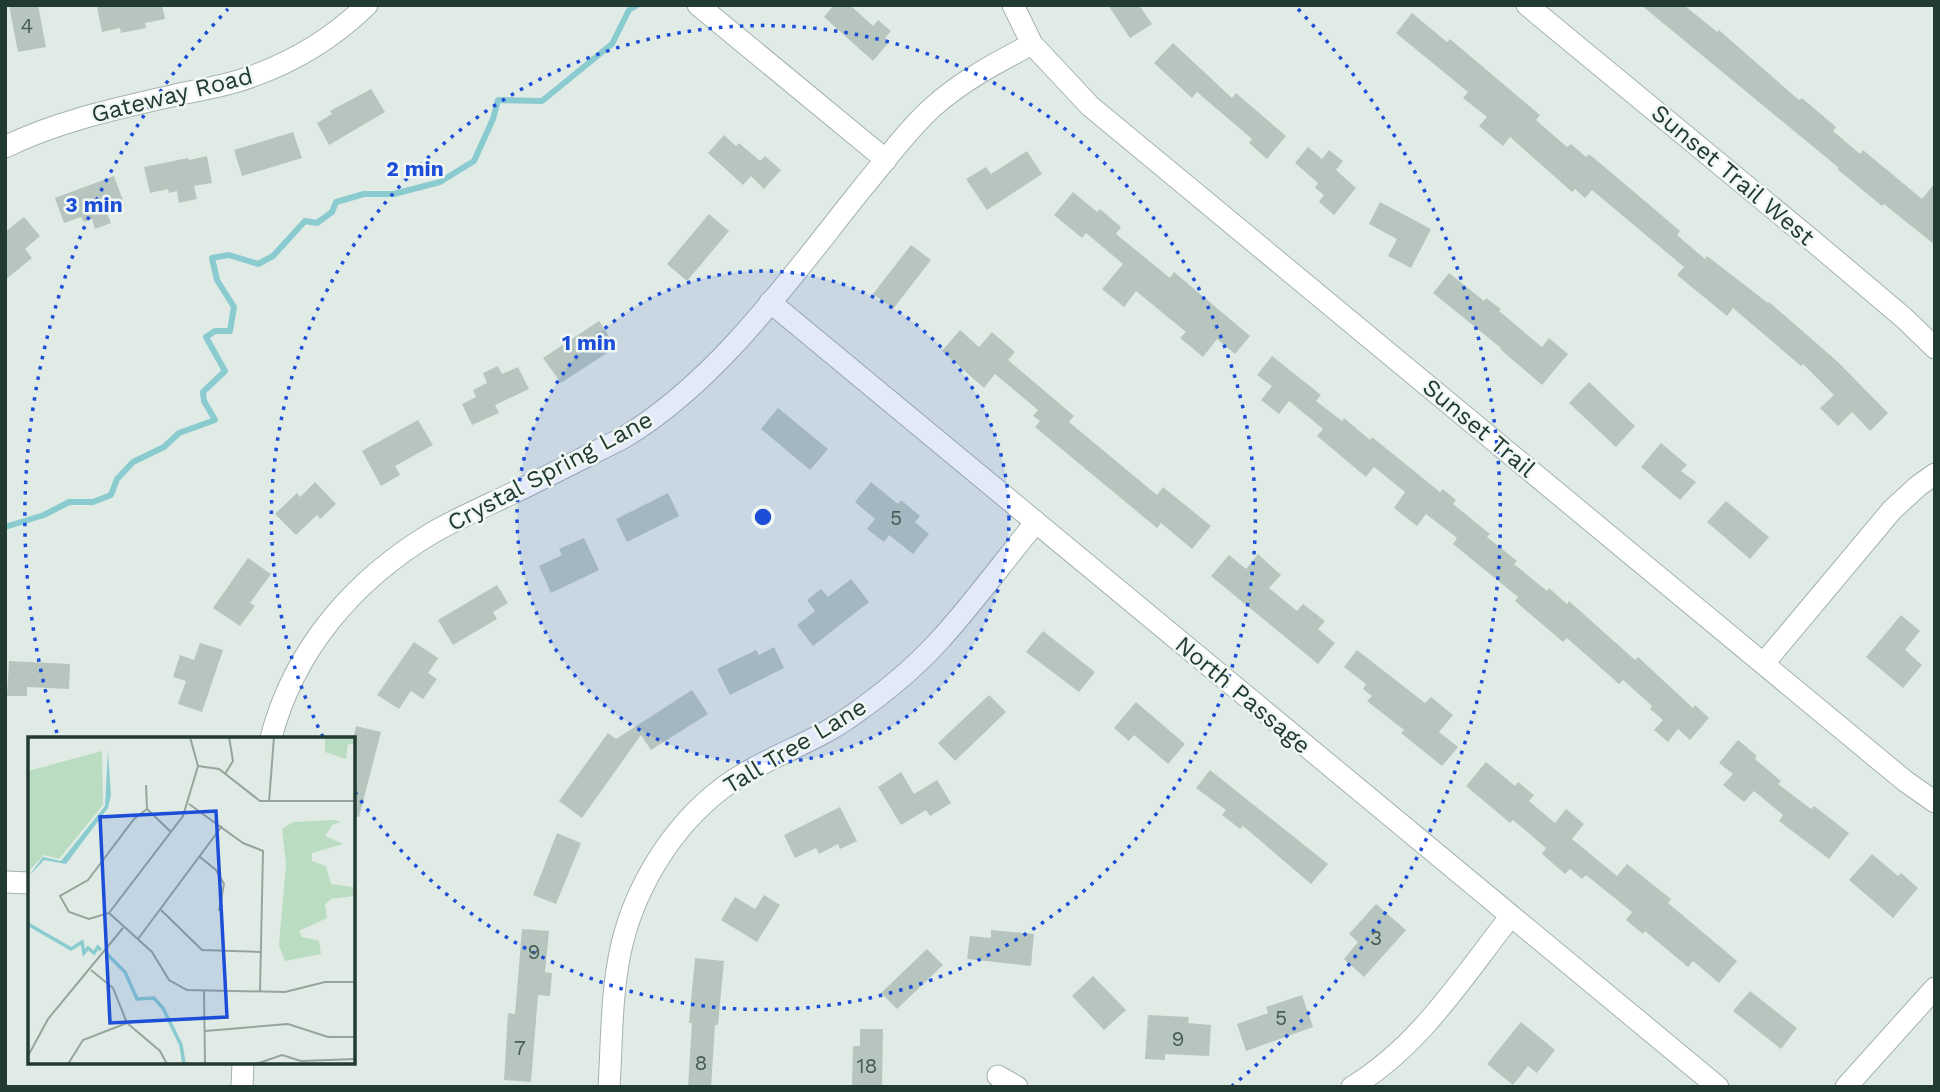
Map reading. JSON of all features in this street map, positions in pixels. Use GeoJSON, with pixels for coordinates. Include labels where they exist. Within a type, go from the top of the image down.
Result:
{"type":"FeatureCollection","features":[{"type":"Feature","properties":{"kind":"street","name":"Gateway Road"},"geometry":{"type":"LineString","coordinates":[[5,147],[31,134],[66,122],[237,82],[271,69],[327,40],[367,5]]}},
{"type":"Feature","properties":{"kind":"street"},"geometry":{"type":"LineString","coordinates":[[698,5],[886,160]]}},
{"type":"Feature","properties":{"kind":"street"},"geometry":{"type":"LineString","coordinates":[[1013,5],[1032,44]]}},
{"type":"Feature","properties":{"kind":"street","name":"Sunset Trail West"},"geometry":{"type":"LineString","coordinates":[[1527,5],[1814,242],[1904,318],[1935,348]]}},
{"type":"Feature","properties":{"kind":"street","name":"Crystal Spring Lane"},"geometry":{"type":"LineString","coordinates":[[271,737],[291,685],[324,628],[347,598],[374,574],[435,532],[648,423],[711,369],[931,108],[956,88],[1032,44]]}},
{"type":"Feature","properties":{"kind":"street","name":"Sunset Trail"},"geometry":{"type":"LineString","coordinates":[[1032,44],[1090,106],[1905,781],[1935,802]]}},
{"type":"Feature","properties":{"kind":"street","name":"North Passage"},"geometry":{"type":"LineString","coordinates":[[770,302],[1718,1087]]}},
{"type":"Feature","properties":{"kind":"street"},"geometry":{"type":"LineString","coordinates":[[1764,663],[1892,510],[1935,474]]}},
{"type":"Feature","properties":{"kind":"street","name":"Tall Tree Lane"},"geometry":{"type":"LineString","coordinates":[[609,1087],[621,947],[639,894],[661,855],[719,790],[757,766],[821,737],[908,671],[940,640],[1036,522]]}},
{"type":"Feature","properties":{"kind":"street"},"geometry":{"type":"LineString","coordinates":[[5,882],[28,883]]}},
{"type":"Feature","properties":{"kind":"street"},"geometry":{"type":"LineString","coordinates":[[1352,1087],[1416,1036],[1510,917]]}},
{"type":"Feature","properties":{"kind":"street"},"geometry":{"type":"LineString","coordinates":[[1846,1087],[1935,988]]}},
{"type":"Feature","properties":{"kind":"street"},"geometry":{"type":"LineString","coordinates":[[242,1087],[243,1064]]}},
{"type":"Feature","properties":{"kind":"street"},"geometry":{"type":"LineString","coordinates":[[998,1076],[1017,1087]]}},
{"type":"Feature","properties":{"kind":"building"},"geometry":{"type":"Polygon","coordinates":[[[9,5],[38,5],[46,47],[18,52],[9,5]]]}},
{"type":"Feature","properties":{"kind":"building"},"geometry":{"type":"Polygon","coordinates":[[[162,5],[165,19],[145,23],[146,28],[121,33],[120,28],[102,32],[97,7],[162,5]]]}},
{"type":"Feature","properties":{"kind":"building"},"geometry":{"type":"Polygon","coordinates":[[[834,5],[850,5],[873,26],[878,20],[891,31],[885,38],[889,42],[873,61],[824,17],[834,5]]]}},
{"type":"Feature","properties":{"kind":"building"},"geometry":{"type":"Polygon","coordinates":[[[1108,5],[1139,5],[1152,24],[1130,38],[1108,5]]]}},
{"type":"Feature","properties":{"kind":"building"},"geometry":{"type":"Polygon","coordinates":[[[1641,5],[1684,5],[1717,32],[1719,30],[1799,100],[1802,98],[1836,127],[1833,131],[1860,154],[1863,150],[1922,199],[1935,183],[1935,245],[1884,204],[1882,206],[1641,5]]]}},
{"type":"Feature","properties":{"kind":"building"},"geometry":{"type":"Polygon","coordinates":[[[1412,13],[1447,42],[1450,39],[1540,115],[1536,120],[1567,147],[1571,144],[1586,157],[1589,154],[1632,190],[1680,231],[1677,235],[1705,259],[1707,256],[1769,302],[1838,362],[1888,413],[1870,431],[1852,412],[1838,426],[1820,408],[1834,395],[1803,364],[1801,366],[1733,308],[1727,316],[1677,275],[1684,267],[1592,190],[1585,198],[1575,189],[1572,192],[1510,137],[1503,146],[1479,126],[1487,117],[1463,98],[1468,92],[1396,33],[1412,13]]]}},
{"type":"Feature","properties":{"kind":"building"},"geometry":{"type":"Polygon","coordinates":[[[1173,43],[1232,98],[1236,93],[1286,136],[1267,159],[1249,143],[1252,139],[1197,92],[1192,98],[1154,63],[1173,43]]]}},
{"type":"Feature","properties":{"kind":"building"},"geometry":{"type":"Polygon","coordinates":[[[371,89],[385,112],[329,145],[317,123],[332,114],[330,111],[371,89]]]}},
{"type":"Feature","properties":{"kind":"building"},"geometry":{"type":"Polygon","coordinates":[[[293,132],[302,158],[242,176],[234,150],[293,132]]]}},
{"type":"Feature","properties":{"kind":"building"},"geometry":{"type":"Polygon","coordinates":[[[724,135],[736,146],[739,143],[760,161],[765,156],[781,170],[764,189],[751,176],[743,185],[708,153],[724,135]]]}},
{"type":"Feature","properties":{"kind":"building"},"geometry":{"type":"Polygon","coordinates":[[[1308,147],[1322,159],[1329,150],[1343,161],[1336,170],[1356,188],[1334,215],[1319,202],[1324,195],[1315,188],[1318,183],[1295,163],[1308,147]]]}},
{"type":"Feature","properties":{"kind":"building"},"geometry":{"type":"Polygon","coordinates":[[[1027,151],[1042,174],[987,210],[966,179],[986,167],[991,174],[1027,151]]]}},
{"type":"Feature","properties":{"kind":"building"},"geometry":{"type":"Polygon","coordinates":[[[207,156],[212,183],[194,186],[197,199],[179,203],[177,191],[169,193],[168,189],[150,193],[144,167],[207,156]]]}},
{"type":"Feature","properties":{"kind":"building"},"geometry":{"type":"Polygon","coordinates":[[[114,176],[125,206],[107,213],[111,223],[95,229],[92,219],[84,222],[81,217],[64,223],[55,198],[114,176]]]}},
{"type":"Feature","properties":{"kind":"building"},"geometry":{"type":"Polygon","coordinates":[[[1073,192],[1097,212],[1100,209],[1121,227],[1116,234],[1170,278],[1174,272],[1250,336],[1235,354],[1217,339],[1203,357],[1180,338],[1186,332],[1136,291],[1124,307],[1102,289],[1123,264],[1086,233],[1082,238],[1054,215],[1073,192]]]}},
{"type":"Feature","properties":{"kind":"building"},"geometry":{"type":"Polygon","coordinates":[[[1380,202],[1431,229],[1411,268],[1388,256],[1397,239],[1369,224],[1380,202]]]}},
{"type":"Feature","properties":{"kind":"building"},"geometry":{"type":"Polygon","coordinates":[[[709,214],[729,231],[687,281],[667,264],[709,214]]]}},
{"type":"Feature","properties":{"kind":"building"},"geometry":{"type":"Polygon","coordinates":[[[24,217],[40,236],[25,249],[32,258],[5,280],[5,232],[24,217]]]}},
{"type":"Feature","properties":{"kind":"building"},"geometry":{"type":"Polygon","coordinates":[[[911,245],[931,260],[893,309],[873,294],[911,245]]]}},
{"type":"Feature","properties":{"kind":"building"},"geometry":{"type":"Polygon","coordinates":[[[1449,273],[1484,301],[1486,298],[1501,309],[1499,311],[1542,347],[1549,338],[1568,354],[1542,385],[1433,293],[1449,273]]]}},
{"type":"Feature","properties":{"kind":"building"},"geometry":{"type":"Polygon","coordinates":[[[599,321],[616,347],[561,383],[543,358],[599,321]]]}},
{"type":"Feature","properties":{"kind":"building"},"geometry":{"type":"Polygon","coordinates":[[[960,330],[979,347],[992,332],[1015,352],[1008,360],[1074,416],[1069,422],[1157,495],[1163,487],[1211,526],[1192,549],[1161,523],[1157,528],[1035,427],[1040,421],[1033,416],[1038,410],[995,374],[984,388],[942,351],[960,330]]]}},
{"type":"Feature","properties":{"kind":"building"},"geometry":{"type":"Polygon","coordinates":[[[1272,356],[1321,395],[1316,401],[1342,421],[1344,418],[1370,440],[1372,437],[1440,492],[1443,489],[1456,500],[1453,504],[1490,534],[1487,537],[1517,561],[1514,564],[1547,591],[1549,588],[1567,604],[1569,601],[1635,660],[1638,657],[1693,708],[1695,705],[1709,718],[1690,740],[1678,729],[1668,742],[1654,730],[1663,720],[1650,709],[1652,706],[1623,680],[1619,684],[1567,638],[1563,642],[1515,601],[1518,597],[1453,544],[1457,538],[1426,514],[1417,526],[1394,508],[1405,492],[1374,467],[1366,477],[1317,436],[1323,429],[1289,401],[1279,414],[1261,400],[1272,386],[1257,375],[1272,356]]]}},
{"type":"Feature","properties":{"kind":"building"},"geometry":{"type":"Polygon","coordinates":[[[498,366],[502,374],[518,367],[529,389],[495,405],[499,413],[472,425],[462,404],[476,397],[473,390],[487,383],[483,373],[498,366]]]}},
{"type":"Feature","properties":{"kind":"building"},"geometry":{"type":"Polygon","coordinates":[[[1589,382],[1635,426],[1616,447],[1569,403],[1589,382]]]}},
{"type":"Feature","properties":{"kind":"building"},"geometry":{"type":"Polygon","coordinates":[[[778,408],[828,449],[810,470],[761,429],[778,408]]]}},
{"type":"Feature","properties":{"kind":"building"},"geometry":{"type":"Polygon","coordinates":[[[418,420],[433,445],[395,466],[400,475],[381,486],[362,451],[418,420]]]}},
{"type":"Feature","properties":{"kind":"building"},"geometry":{"type":"Polygon","coordinates":[[[1661,443],[1687,465],[1681,471],[1696,482],[1680,500],[1641,467],[1661,443]]]}},
{"type":"Feature","properties":{"kind":"building"},"geometry":{"type":"Polygon","coordinates":[[[315,482],[336,504],[320,519],[317,515],[296,535],[275,514],[297,493],[300,497],[315,482]]]}},
{"type":"Feature","properties":{"kind":"building"},"geometry":{"type":"Polygon","coordinates":[[[871,482],[898,504],[901,500],[920,516],[915,522],[929,534],[913,554],[889,535],[884,542],[867,529],[875,519],[855,502],[871,482]]]}},
{"type":"Feature","properties":{"kind":"building"},"geometry":{"type":"Polygon","coordinates":[[[668,493],[679,516],[627,542],[616,519],[668,493]]]}},
{"type":"Feature","properties":{"kind":"building"},"geometry":{"type":"Polygon","coordinates":[[[1726,501],[1769,537],[1750,559],[1707,522],[1726,501]]]}},
{"type":"Feature","properties":{"kind":"building"},"geometry":{"type":"Polygon","coordinates":[[[584,538],[599,570],[551,593],[539,566],[562,555],[559,549],[584,538]]]}},
{"type":"Feature","properties":{"kind":"building"},"geometry":{"type":"Polygon","coordinates":[[[1258,554],[1281,575],[1269,588],[1297,611],[1303,604],[1325,621],[1318,629],[1335,643],[1318,664],[1211,576],[1229,555],[1246,569],[1258,554]]]}},
{"type":"Feature","properties":{"kind":"building"},"geometry":{"type":"Polygon","coordinates":[[[248,558],[271,574],[250,603],[255,606],[240,626],[213,608],[248,558]]]}},
{"type":"Feature","properties":{"kind":"building"},"geometry":{"type":"Polygon","coordinates":[[[851,579],[869,602],[813,646],[797,625],[815,611],[807,600],[821,589],[828,597],[851,579]]]}},
{"type":"Feature","properties":{"kind":"building"},"geometry":{"type":"Polygon","coordinates":[[[497,585],[508,603],[493,612],[497,619],[453,645],[438,620],[497,585]]]}},
{"type":"Feature","properties":{"kind":"building"},"geometry":{"type":"Polygon","coordinates":[[[1901,615],[1920,631],[1905,650],[1922,665],[1903,688],[1866,657],[1901,615]]]}},
{"type":"Feature","properties":{"kind":"building"},"geometry":{"type":"Polygon","coordinates":[[[1043,631],[1095,672],[1079,692],[1026,652],[1043,631]]]}},
{"type":"Feature","properties":{"kind":"building"},"geometry":{"type":"Polygon","coordinates":[[[414,642],[438,658],[428,673],[437,679],[423,699],[411,691],[399,709],[377,695],[414,642]]]}},
{"type":"Feature","properties":{"kind":"building"},"geometry":{"type":"Polygon","coordinates":[[[200,643],[223,650],[202,712],[178,704],[186,681],[173,677],[180,655],[194,660],[200,643]]]}},
{"type":"Feature","properties":{"kind":"building"},"geometry":{"type":"Polygon","coordinates":[[[774,647],[784,668],[730,695],[717,669],[756,650],[759,655],[774,647]]]}},
{"type":"Feature","properties":{"kind":"building"},"geometry":{"type":"Polygon","coordinates":[[[1357,650],[1425,703],[1431,697],[1453,715],[1439,732],[1458,747],[1442,766],[1401,733],[1404,730],[1367,701],[1372,696],[1363,689],[1366,684],[1344,667],[1357,650]]]}},
{"type":"Feature","properties":{"kind":"building"},"geometry":{"type":"Polygon","coordinates":[[[9,661],[70,664],[69,689],[27,687],[27,696],[7,696],[9,661]]]}},
{"type":"Feature","properties":{"kind":"building"},"geometry":{"type":"Polygon","coordinates":[[[692,690],[708,714],[651,750],[641,735],[582,818],[559,801],[608,733],[616,739],[692,690]]]}},
{"type":"Feature","properties":{"kind":"building"},"geometry":{"type":"Polygon","coordinates":[[[989,695],[1006,712],[955,761],[938,743],[989,695]]]}},
{"type":"Feature","properties":{"kind":"building"},"geometry":{"type":"Polygon","coordinates":[[[1136,702],[1185,744],[1168,764],[1134,735],[1129,741],[1114,728],[1136,702]]]}},
{"type":"Feature","properties":{"kind":"building"},"geometry":{"type":"Polygon","coordinates":[[[356,726],[381,732],[359,817],[355,816],[356,726]]]}},
{"type":"Feature","properties":{"kind":"building"},"geometry":{"type":"Polygon","coordinates":[[[1738,740],[1781,781],[1778,784],[1811,809],[1814,806],[1849,833],[1829,859],[1779,821],[1783,815],[1754,791],[1744,802],[1723,785],[1733,774],[1719,763],[1738,740]]]}},
{"type":"Feature","properties":{"kind":"building"},"geometry":{"type":"Polygon","coordinates":[[[1486,762],[1515,786],[1518,782],[1534,795],[1529,801],[1555,823],[1566,809],[1584,824],[1572,839],[1617,876],[1627,864],[1671,899],[1668,903],[1737,961],[1719,983],[1693,961],[1688,967],[1645,931],[1643,934],[1626,920],[1632,912],[1586,875],[1582,879],[1570,869],[1565,874],[1542,854],[1546,848],[1513,820],[1510,823],[1466,786],[1486,762]]]}},
{"type":"Feature","properties":{"kind":"building"},"geometry":{"type":"Polygon","coordinates":[[[1210,770],[1328,864],[1311,884],[1243,826],[1240,829],[1222,815],[1226,810],[1196,788],[1210,770]]]}},
{"type":"Feature","properties":{"kind":"building"},"geometry":{"type":"Polygon","coordinates":[[[901,772],[914,794],[937,780],[951,803],[930,816],[926,810],[901,825],[878,787],[901,772]]]}},
{"type":"Feature","properties":{"kind":"building"},"geometry":{"type":"Polygon","coordinates":[[[840,807],[857,841],[840,849],[838,844],[819,854],[816,848],[795,858],[784,835],[840,807]]]}},
{"type":"Feature","properties":{"kind":"building"},"geometry":{"type":"Polygon","coordinates":[[[557,833],[581,843],[556,904],[533,895],[557,833]]]}},
{"type":"Feature","properties":{"kind":"building"},"geometry":{"type":"Polygon","coordinates":[[[1872,854],[1898,876],[1901,873],[1918,888],[1893,918],[1849,880],[1872,854]]]}},
{"type":"Feature","properties":{"kind":"building"},"geometry":{"type":"Polygon","coordinates":[[[764,895],[780,905],[757,942],[721,920],[735,897],[755,909],[764,895]]]}},
{"type":"Feature","properties":{"kind":"building"},"geometry":{"type":"Polygon","coordinates":[[[1376,904],[1406,930],[1364,977],[1344,959],[1358,942],[1349,934],[1376,904]]]}},
{"type":"Feature","properties":{"kind":"building"},"geometry":{"type":"Polygon","coordinates":[[[522,929],[549,931],[545,972],[552,973],[550,996],[538,995],[531,1082],[504,1080],[508,1013],[515,1014],[522,929]]]}},
{"type":"Feature","properties":{"kind":"building"},"geometry":{"type":"Polygon","coordinates":[[[991,930],[1034,934],[1031,966],[967,959],[970,936],[991,938],[991,930]]]}},
{"type":"Feature","properties":{"kind":"building"},"geometry":{"type":"Polygon","coordinates":[[[927,949],[943,965],[897,1009],[881,993],[927,949]]]}},
{"type":"Feature","properties":{"kind":"building"},"geometry":{"type":"Polygon","coordinates":[[[695,958],[724,961],[718,1025],[715,1025],[711,1087],[688,1087],[692,1023],[689,1023],[695,958]]]}},
{"type":"Feature","properties":{"kind":"building"},"geometry":{"type":"Polygon","coordinates":[[[1093,976],[1126,1010],[1104,1030],[1072,996],[1093,976]]]}},
{"type":"Feature","properties":{"kind":"building"},"geometry":{"type":"Polygon","coordinates":[[[1750,991],[1797,1028],[1781,1049],[1733,1011],[1750,991]]]}},
{"type":"Feature","properties":{"kind":"building"},"geometry":{"type":"Polygon","coordinates":[[[1302,995],[1313,1027],[1246,1051],[1237,1024],[1268,1013],[1266,1007],[1302,995]]]}},
{"type":"Feature","properties":{"kind":"building"},"geometry":{"type":"Polygon","coordinates":[[[1148,1015],[1189,1017],[1188,1023],[1211,1025],[1209,1056],[1165,1054],[1165,1060],[1145,1059],[1148,1015]]]}},
{"type":"Feature","properties":{"kind":"building"},"geometry":{"type":"Polygon","coordinates":[[[1521,1022],[1555,1050],[1537,1073],[1528,1066],[1513,1085],[1487,1064],[1521,1022]]]}},
{"type":"Feature","properties":{"kind":"building"},"geometry":{"type":"Polygon","coordinates":[[[860,1029],[883,1029],[882,1087],[852,1087],[853,1046],[860,1046],[860,1029]]]}},
{"type":"Feature","properties":{"kind":"waterway"},"geometry":{"type":"LineString","coordinates":[[5,527],[44,515],[69,502],[93,502],[111,495],[117,479],[133,462],[164,447],[179,433],[215,420],[204,401],[203,392],[225,371],[206,337],[215,331],[230,331],[234,307],[217,280],[212,258],[229,255],[258,264],[273,256],[305,221],[317,223],[332,212],[336,202],[364,194],[394,194],[440,182],[474,161],[493,119],[498,100],[542,101],[612,44],[629,10],[637,5]]}}]}
